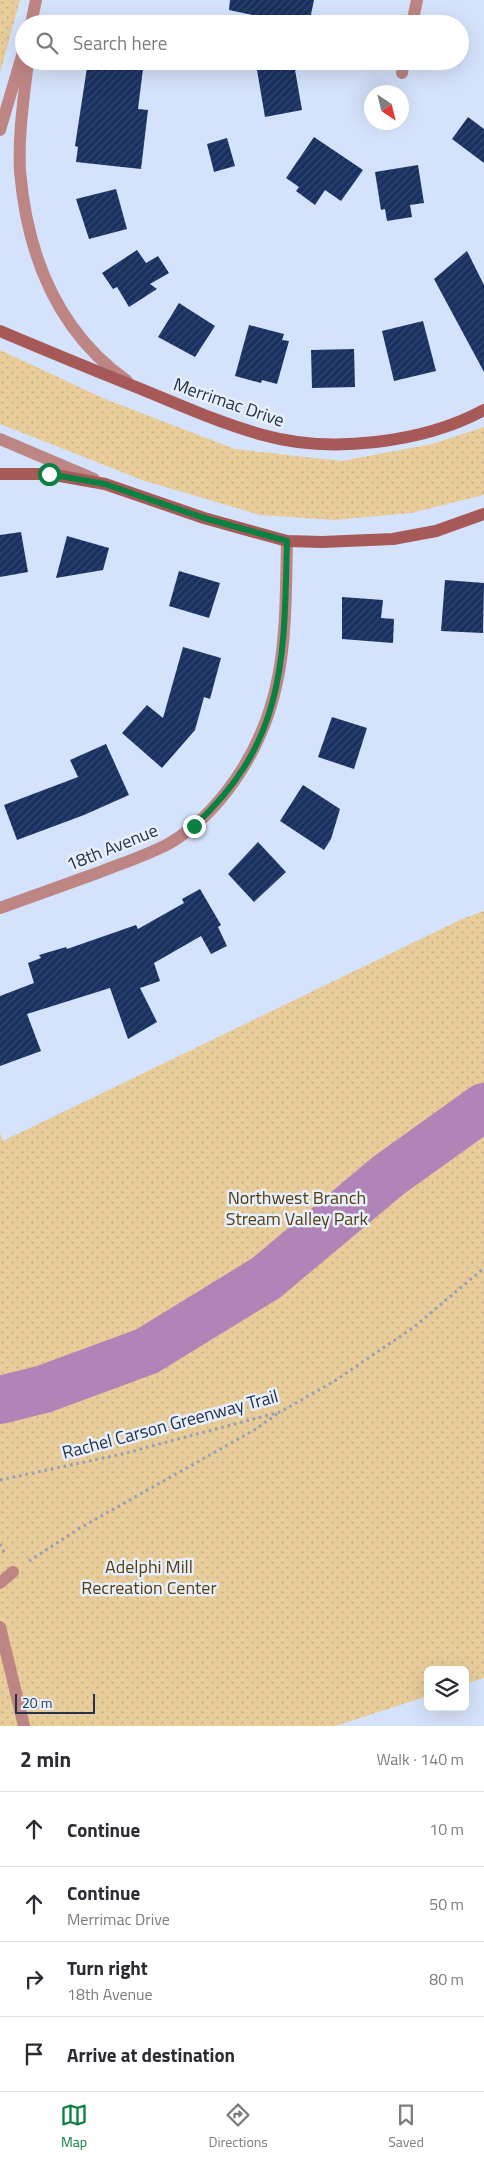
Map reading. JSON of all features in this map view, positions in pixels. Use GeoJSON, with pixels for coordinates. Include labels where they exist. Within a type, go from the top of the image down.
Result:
{"type":"FeatureCollection","features":[{"type":"Feature","properties":{"kind":"street"},"geometry":{"type":"LineString","coordinates":[[34,15],[36,0]]}},
{"type":"Feature","properties":{"kind":"street"},"geometry":{"type":"LineString","coordinates":[[414,15],[417,0]]}},
{"type":"Feature","properties":{"kind":"street"},"geometry":{"type":"LineString","coordinates":[[0,130],[18,70]]}},
{"type":"Feature","properties":{"kind":"street"},"geometry":{"type":"LineString","coordinates":[[27,70],[21,123],[20,170],[29,236],[46,280],[64,314],[87,347],[110,369],[135,387]]}},
{"type":"Feature","properties":{"kind":"street","name":"Merrimac Drive"},"geometry":{"type":"LineString","coordinates":[[0,331],[209,418],[264,436],[297,443],[374,442],[409,437],[462,421],[484,410]]}},
{"type":"Feature","properties":{"kind":"street"},"geometry":{"type":"LineString","coordinates":[[0,439],[105,484],[204,518],[287,541],[322,542],[393,539],[436,531],[484,514]]}},
{"type":"Feature","properties":{"kind":"street"},"geometry":{"type":"LineString","coordinates":[[0,474],[49,474],[105,484]]}},
{"type":"Feature","properties":{"kind":"street","name":"18th Avenue"},"geometry":{"type":"LineString","coordinates":[[0,908],[140,857],[170,843],[215,808],[247,764],[262,736],[274,700],[285,631],[287,541]]}},
{"type":"Feature","properties":{"kind":"street"},"geometry":{"type":"LineString","coordinates":[[0,1583],[12,1572]]}},
{"type":"Feature","properties":{"kind":"street"},"geometry":{"type":"LineString","coordinates":[[0,1627],[24,1726]]}},
{"type":"Feature","properties":{"kind":"path","name":"Rachel Carson Greenway Trail"},"geometry":{"type":"LineString","coordinates":[[0,1480],[122,1454],[280,1412],[333,1382],[414,1327],[484,1268]]}},
{"type":"Feature","properties":{"kind":"path"},"geometry":{"type":"LineString","coordinates":[[0,1544],[12,1572],[80,1528],[256,1429],[280,1412]]}},
{"type":"Feature","properties":{"kind":"green space"},"geometry":{"type":"Polygon","coordinates":[[[0,0],[20,0],[15,15],[0,73],[0,0]]]}},
{"type":"Feature","properties":{"kind":"green space"},"geometry":{"type":"Polygon","coordinates":[[[0,350],[105,399],[235,449],[342,461],[432,444],[484,427],[484,495],[411,513],[335,520],[260,515],[142,480],[0,424],[0,350]]]}},
{"type":"Feature","properties":{"kind":"green space","name":"Northwest Branch Stream Valley Park"},"geometry":{"type":"Polygon","coordinates":[[[484,911],[484,1678],[469,1683],[469,1666],[424,1666],[424,1697],[335,1726],[0,1726],[0,1133],[3,1141],[462,919],[484,911]]]}},
{"type":"Feature","properties":{"kind":"building"},"geometry":{"type":"Polygon","coordinates":[[[230,0],[314,0],[311,15],[252,15],[229,10],[230,0]]]}},
{"type":"Feature","properties":{"kind":"building"},"geometry":{"type":"Polygon","coordinates":[[[87,70],[143,70],[138,109],[148,110],[141,169],[76,162],[78,147],[75,146],[87,70]]]}},
{"type":"Feature","properties":{"kind":"building"},"geometry":{"type":"Polygon","coordinates":[[[257,70],[295,70],[302,110],[265,117],[257,70]]]}},
{"type":"Feature","properties":{"kind":"building"},"geometry":{"type":"Polygon","coordinates":[[[468,117],[484,129],[484,163],[452,139],[468,117]]]}},
{"type":"Feature","properties":{"kind":"building"},"geometry":{"type":"Polygon","coordinates":[[[314,137],[363,170],[341,201],[325,190],[315,205],[296,191],[299,187],[286,178],[314,137]]]}},
{"type":"Feature","properties":{"kind":"building"},"geometry":{"type":"Polygon","coordinates":[[[227,138],[235,166],[214,172],[207,144],[227,138]]]}},
{"type":"Feature","properties":{"kind":"building"},"geometry":{"type":"Polygon","coordinates":[[[418,165],[424,203],[410,205],[412,217],[387,221],[385,209],[381,210],[375,172],[418,165]]]}},
{"type":"Feature","properties":{"kind":"building"},"geometry":{"type":"Polygon","coordinates":[[[116,189],[127,229],[89,239],[76,199],[116,189]]]}},
{"type":"Feature","properties":{"kind":"building"},"geometry":{"type":"Polygon","coordinates":[[[137,250],[146,263],[158,256],[169,273],[150,284],[157,289],[129,307],[117,287],[113,289],[102,273],[137,250]]]}},
{"type":"Feature","properties":{"kind":"building"},"geometry":{"type":"Polygon","coordinates":[[[467,251],[484,285],[484,372],[434,279],[467,251]]]}},
{"type":"Feature","properties":{"kind":"building"},"geometry":{"type":"Polygon","coordinates":[[[179,303],[215,326],[195,357],[158,337],[179,303]]]}},
{"type":"Feature","properties":{"kind":"building"},"geometry":{"type":"Polygon","coordinates":[[[423,321],[436,371],[394,381],[382,331],[423,321]]]}},
{"type":"Feature","properties":{"kind":"building"},"geometry":{"type":"Polygon","coordinates":[[[249,325],[284,334],[282,340],[289,341],[277,384],[262,380],[261,383],[235,376],[249,325]]]}},
{"type":"Feature","properties":{"kind":"building"},"geometry":{"type":"Polygon","coordinates":[[[354,349],[355,387],[312,388],[311,350],[354,349]]]}},
{"type":"Feature","properties":{"kind":"building"},"geometry":{"type":"Polygon","coordinates":[[[21,532],[28,572],[0,577],[0,535],[21,532]]]}},
{"type":"Feature","properties":{"kind":"building"},"geometry":{"type":"Polygon","coordinates":[[[67,536],[109,548],[103,570],[56,578],[67,536]]]}},
{"type":"Feature","properties":{"kind":"building"},"geometry":{"type":"Polygon","coordinates":[[[179,571],[220,583],[209,618],[169,606],[179,571]]]}},
{"type":"Feature","properties":{"kind":"building"},"geometry":{"type":"Polygon","coordinates":[[[445,580],[484,583],[483,633],[441,631],[445,580]]]}},
{"type":"Feature","properties":{"kind":"building"},"geometry":{"type":"Polygon","coordinates":[[[342,597],[383,600],[381,618],[394,619],[393,643],[342,639],[342,597]]]}},
{"type":"Feature","properties":{"kind":"building"},"geometry":{"type":"Polygon","coordinates":[[[183,647],[221,658],[210,699],[204,697],[195,730],[162,768],[122,733],[147,705],[163,718],[183,647]]]}},
{"type":"Feature","properties":{"kind":"building"},"geometry":{"type":"Polygon","coordinates":[[[332,717],[367,728],[354,769],[318,757],[332,717]]]}},
{"type":"Feature","properties":{"kind":"building"},"geometry":{"type":"Polygon","coordinates":[[[106,744],[129,795],[84,815],[17,840],[4,805],[78,777],[70,760],[106,744]]]}},
{"type":"Feature","properties":{"kind":"building"},"geometry":{"type":"Polygon","coordinates":[[[303,785],[340,809],[331,839],[324,850],[280,821],[303,785]]]}},
{"type":"Feature","properties":{"kind":"building"},"geometry":{"type":"Polygon","coordinates":[[[258,842],[286,872],[254,902],[228,874],[258,842]]]}},
{"type":"Feature","properties":{"kind":"building"},"geometry":{"type":"Polygon","coordinates":[[[200,889],[221,925],[218,927],[227,946],[211,954],[201,936],[154,963],[160,981],[140,988],[157,1022],[128,1039],[110,988],[27,1014],[41,1051],[0,1066],[0,996],[34,983],[28,963],[41,958],[39,955],[66,947],[67,949],[136,925],[138,929],[184,903],[182,899],[200,889]]]}},
{"type":"Feature","properties":{"kind":"waterway"},"geometry":{"type":"LineString","coordinates":[[0,1400],[44,1389],[147,1351],[266,1278],[389,1175],[484,1107]]}},
{"type":"Feature","properties":{"kind":"route"},"geometry":{"type":"LineString","coordinates":[[49,474],[105,484],[204,518],[287,541],[285,631],[279,678],[272,708],[262,736],[247,764],[215,808],[194,826]]}},
{"type":"Feature","properties":{"kind":"park label","name":"Adelphi Mill Recreation Center"},"geometry":{"type":"Point","coordinates":[149,1576]}}]}
